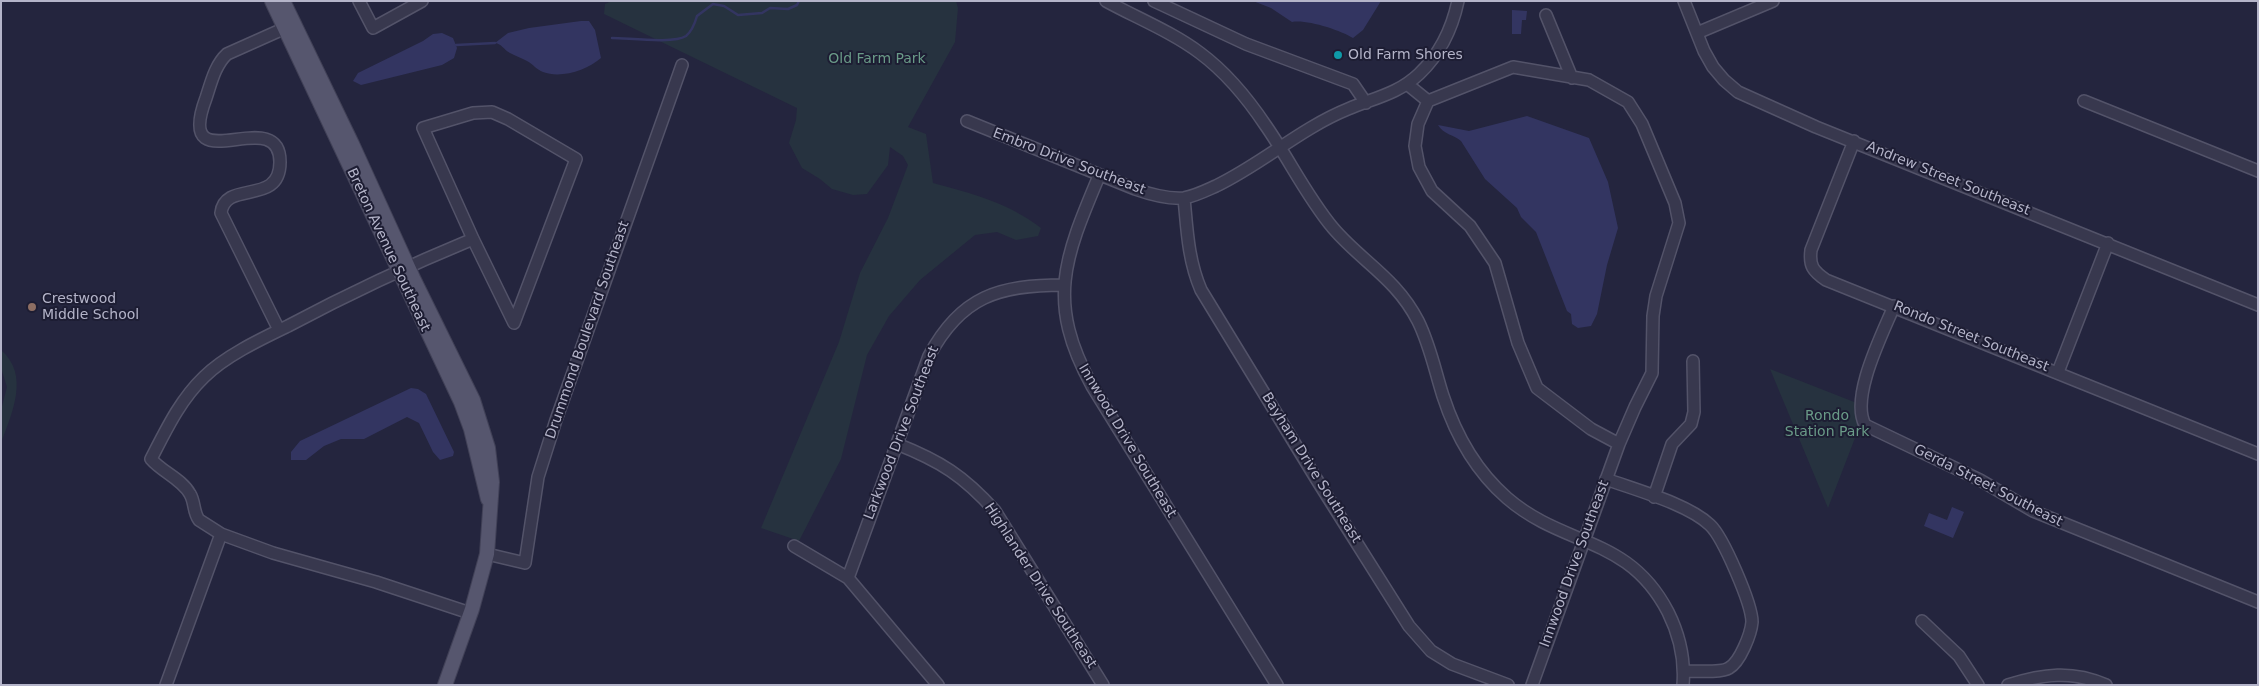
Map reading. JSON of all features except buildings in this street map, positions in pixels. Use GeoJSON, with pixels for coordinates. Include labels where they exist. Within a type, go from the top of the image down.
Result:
{"type":"FeatureCollection","features":[{"type":"Feature","properties":{"kind":"main road","name":"Breton Avenue Southeast"},"geometry":{"type":"LineString","coordinates":[[272,1],[289,26],[403,269],[471,430],[483,484],[490,505],[487,554],[470,613],[445,685]]}},
{"type":"Feature","properties":{"kind":"main road","name":"Breton Avenue Southeast"},"geometry":{"type":"LineString","coordinates":[[283,1],[289,26]]}},
{"type":"Feature","properties":{"kind":"street"},"geometry":{"type":"LineString","coordinates":[[360,1],[372,28],[422,1]]}},
{"type":"Feature","properties":{"kind":"street"},"geometry":{"type":"LineString","coordinates":[[1106,1],[1169,34],[1199,53],[1225,74],[1245,96],[1333,228],[1389,281],[1412,311],[1427,340],[1454,427],[1478,467],[1502,494],[1526,513],[1546,524],[1604,548],[1625,560],[1640,572],[1658,594],[1673,623],[1684,671],[1683,685]]}},
{"type":"Feature","properties":{"kind":"street"},"geometry":{"type":"LineString","coordinates":[[1154,1],[1246,44],[1353,84],[1366,103]]}},
{"type":"Feature","properties":{"kind":"street","name":"Embro Drive Southeast"},"geometry":{"type":"LineString","coordinates":[[967,121],[1099,176],[1146,193],[1184,198],[1228,180],[1324,121],[1348,109],[1378,100],[1407,84],[1420,74],[1440,49],[1448,35],[1458,1]]}},
{"type":"Feature","properties":{"kind":"street","name":"Andrew Street Southeast"},"geometry":{"type":"LineString","coordinates":[[1684,1],[1713,67],[1738,92],[1768,107],[2258,305]]}},
{"type":"Feature","properties":{"kind":"street"},"geometry":{"type":"LineString","coordinates":[[1697,33],[1773,1]]}},
{"type":"Feature","properties":{"kind":"street"},"geometry":{"type":"LineString","coordinates":[[1546,15],[1572,78]]}},
{"type":"Feature","properties":{"kind":"street"},"geometry":{"type":"LineString","coordinates":[[279,330],[220,213],[224,200],[229,197],[268,188],[273,183],[280,169],[277,150],[272,142],[262,137],[222,142],[211,141],[201,134],[199,125],[204,101],[217,67],[224,57],[289,26]]}},
{"type":"Feature","properties":{"kind":"street","name":"Drummond Boulevard Southeast"},"geometry":{"type":"LineString","coordinates":[[487,554],[525,563],[538,477],[682,65]]}},
{"type":"Feature","properties":{"kind":"street","name":"Innwood Drive Southeast"},"geometry":{"type":"LineString","coordinates":[[1428,101],[1513,68],[1589,80],[1628,102],[1642,124],[1675,203],[1679,223],[1656,296],[1653,316],[1652,373],[1634,407],[1619,444],[1532,685]]}},
{"type":"Feature","properties":{"kind":"street"},"geometry":{"type":"LineString","coordinates":[[1407,84],[1428,101],[1418,124],[1415,146],[1419,167],[1432,190],[1470,226],[1495,263],[1518,342],[1537,388],[1591,429],[1619,444]]}},
{"type":"Feature","properties":{"kind":"street"},"geometry":{"type":"LineString","coordinates":[[2084,101],[2258,171]]}},
{"type":"Feature","properties":{"kind":"street"},"geometry":{"type":"LineString","coordinates":[[473,112],[492,112],[508,119],[576,159],[514,323],[473,238],[423,128],[473,112]]}},
{"type":"Feature","properties":{"kind":"street","name":"Rondo Street Southeast"},"geometry":{"type":"LineString","coordinates":[[1854,141],[1811,250],[1810,262],[1814,271],[1826,280],[2258,454]]}},
{"type":"Feature","properties":{"kind":"street","name":"Innwood Drive Southeast"},"geometry":{"type":"LineString","coordinates":[[1099,176],[1075,234],[1064,285],[1069,335],[1080,364],[1277,685]]}},
{"type":"Feature","properties":{"kind":"street","name":"Bayham Drive Southeast"},"geometry":{"type":"LineString","coordinates":[[1184,198],[1189,251],[1193,270],[1201,290],[1316,480],[1409,626],[1431,651],[1452,664],[1508,685]]}},
{"type":"Feature","properties":{"kind":"street"},"geometry":{"type":"LineString","coordinates":[[470,613],[221,534],[207,527],[199,520],[190,494],[182,484],[160,469],[151,459],[177,407],[203,377],[251,344],[403,269],[473,238]]}},
{"type":"Feature","properties":{"kind":"street"},"geometry":{"type":"LineString","coordinates":[[2058,372],[2108,243]]}},
{"type":"Feature","properties":{"kind":"street","name":"Larkwood Drive Southeast"},"geometry":{"type":"LineString","coordinates":[[848,578],[929,356],[946,328],[980,299],[998,292],[1027,285],[1064,285]]}},
{"type":"Feature","properties":{"kind":"street","name":"Gerda Street Southeast"},"geometry":{"type":"LineString","coordinates":[[1894,306],[1865,380],[1860,416],[1865,425],[1980,480],[2033,511],[2258,602]]}},
{"type":"Feature","properties":{"kind":"street"},"geometry":{"type":"LineString","coordinates":[[1654,497],[1672,444],[1691,424],[1694,412],[1693,361]]}},
{"type":"Feature","properties":{"kind":"street","name":"Highlander Drive Southeast"},"geometry":{"type":"LineString","coordinates":[[897,444],[950,469],[975,488],[1018,547],[1103,685]]}},
{"type":"Feature","properties":{"kind":"street"},"geometry":{"type":"LineString","coordinates":[[1606,479],[1692,512],[1707,522],[1722,541],[1751,614],[1752,624],[1742,652],[1737,661],[1728,669],[1684,671]]}},
{"type":"Feature","properties":{"kind":"street"},"geometry":{"type":"LineString","coordinates":[[166,685],[221,534]]}},
{"type":"Feature","properties":{"kind":"street"},"geometry":{"type":"LineString","coordinates":[[794,546],[848,578],[938,685]]}},
{"type":"Feature","properties":{"kind":"street"},"geometry":{"type":"LineString","coordinates":[[1922,621],[1959,656],[1978,685]]}},
{"type":"Feature","properties":{"kind":"street"},"geometry":{"type":"LineString","coordinates":[[2008,685],[2037,676],[2055,674],[2085,677],[2106,685]]}},
{"type":"Feature","properties":{"kind":"green space","name":"Old Farm Park"},"geometry":{"type":"Polygon","coordinates":[[[612,1],[956,1],[958,8],[955,42],[908,127],[926,134],[933,183],[976,195],[1002,205],[1041,228],[1038,236],[1016,240],[997,232],[975,235],[920,280],[889,316],[867,355],[841,459],[799,541],[761,528],[839,342],[860,273],[888,218],[908,165],[903,156],[890,147],[888,165],[867,194],[853,195],[832,189],[802,168],[789,143],[796,120],[797,108],[604,14],[605,4],[612,1]]]}},
{"type":"Feature","properties":{"kind":"green space"},"geometry":{"type":"Polygon","coordinates":[[[1,350],[10,360],[15,371],[17,383],[10,419],[1,443],[1,410],[7,387],[1,368],[1,350]]]}},
{"type":"Feature","properties":{"kind":"green space","name":"Rondo Station Park"},"geometry":{"type":"Polygon","coordinates":[[[1770,369],[1867,407],[1828,508],[1770,369]]]}},
{"type":"Feature","properties":{"kind":"water"},"geometry":{"type":"Polygon","coordinates":[[[1253,1],[1381,1],[1363,30],[1353,38],[1323,26],[1306,22],[1292,22],[1271,8],[1253,1]]]}},
{"type":"Feature","properties":{"kind":"water"},"geometry":{"type":"Polygon","coordinates":[[[1512,10],[1527,11],[1526,20],[1522,20],[1521,34],[1512,34],[1512,10]]]}},
{"type":"Feature","properties":{"kind":"water"},"geometry":{"type":"Polygon","coordinates":[[[589,21],[595,30],[601,58],[589,66],[574,72],[550,74],[543,72],[495,43],[508,33],[529,28],[589,21]]]}},
{"type":"Feature","properties":{"kind":"water"},"geometry":{"type":"Polygon","coordinates":[[[442,33],[453,38],[457,48],[454,58],[442,65],[361,85],[353,81],[358,73],[423,41],[433,34],[442,33]]]}},
{"type":"Feature","properties":{"kind":"water"},"geometry":{"type":"Polygon","coordinates":[[[1527,116],[1589,138],[1608,182],[1618,228],[1607,265],[1597,314],[1591,326],[1578,328],[1572,324],[1571,314],[1567,311],[1536,232],[1521,217],[1517,208],[1485,179],[1461,141],[1443,131],[1438,125],[1469,131],[1527,116]]]}},
{"type":"Feature","properties":{"kind":"water"},"geometry":{"type":"Polygon","coordinates":[[[411,388],[418,389],[426,394],[454,452],[453,456],[440,460],[433,452],[419,423],[407,417],[364,439],[341,439],[324,446],[306,460],[291,460],[291,452],[300,441],[411,388]]]}},
{"type":"Feature","properties":{"kind":"water"},"geometry":{"type":"Polygon","coordinates":[[[1952,507],[1964,512],[1953,538],[1924,526],[1929,513],[1947,520],[1952,507]]]}},
{"type":"Feature","properties":{"kind":"waterway"},"geometry":{"type":"LineString","coordinates":[[612,38],[672,40],[686,36],[690,32],[697,16],[713,4],[724,6],[738,15],[762,13],[770,8],[788,9],[797,5],[799,1]]}},
{"type":"Feature","properties":{"kind":"waterway"},"geometry":{"type":"LineString","coordinates":[[456,45],[495,43]]}},
{"type":"Feature","properties":{"kind":"place","name":"Old Farm Shores"},"geometry":{"type":"Point","coordinates":[1338,55]}},
{"type":"Feature","properties":{"kind":"place","name":"Crestwood Middle School"},"geometry":{"type":"Point","coordinates":[32,307]}}]}
